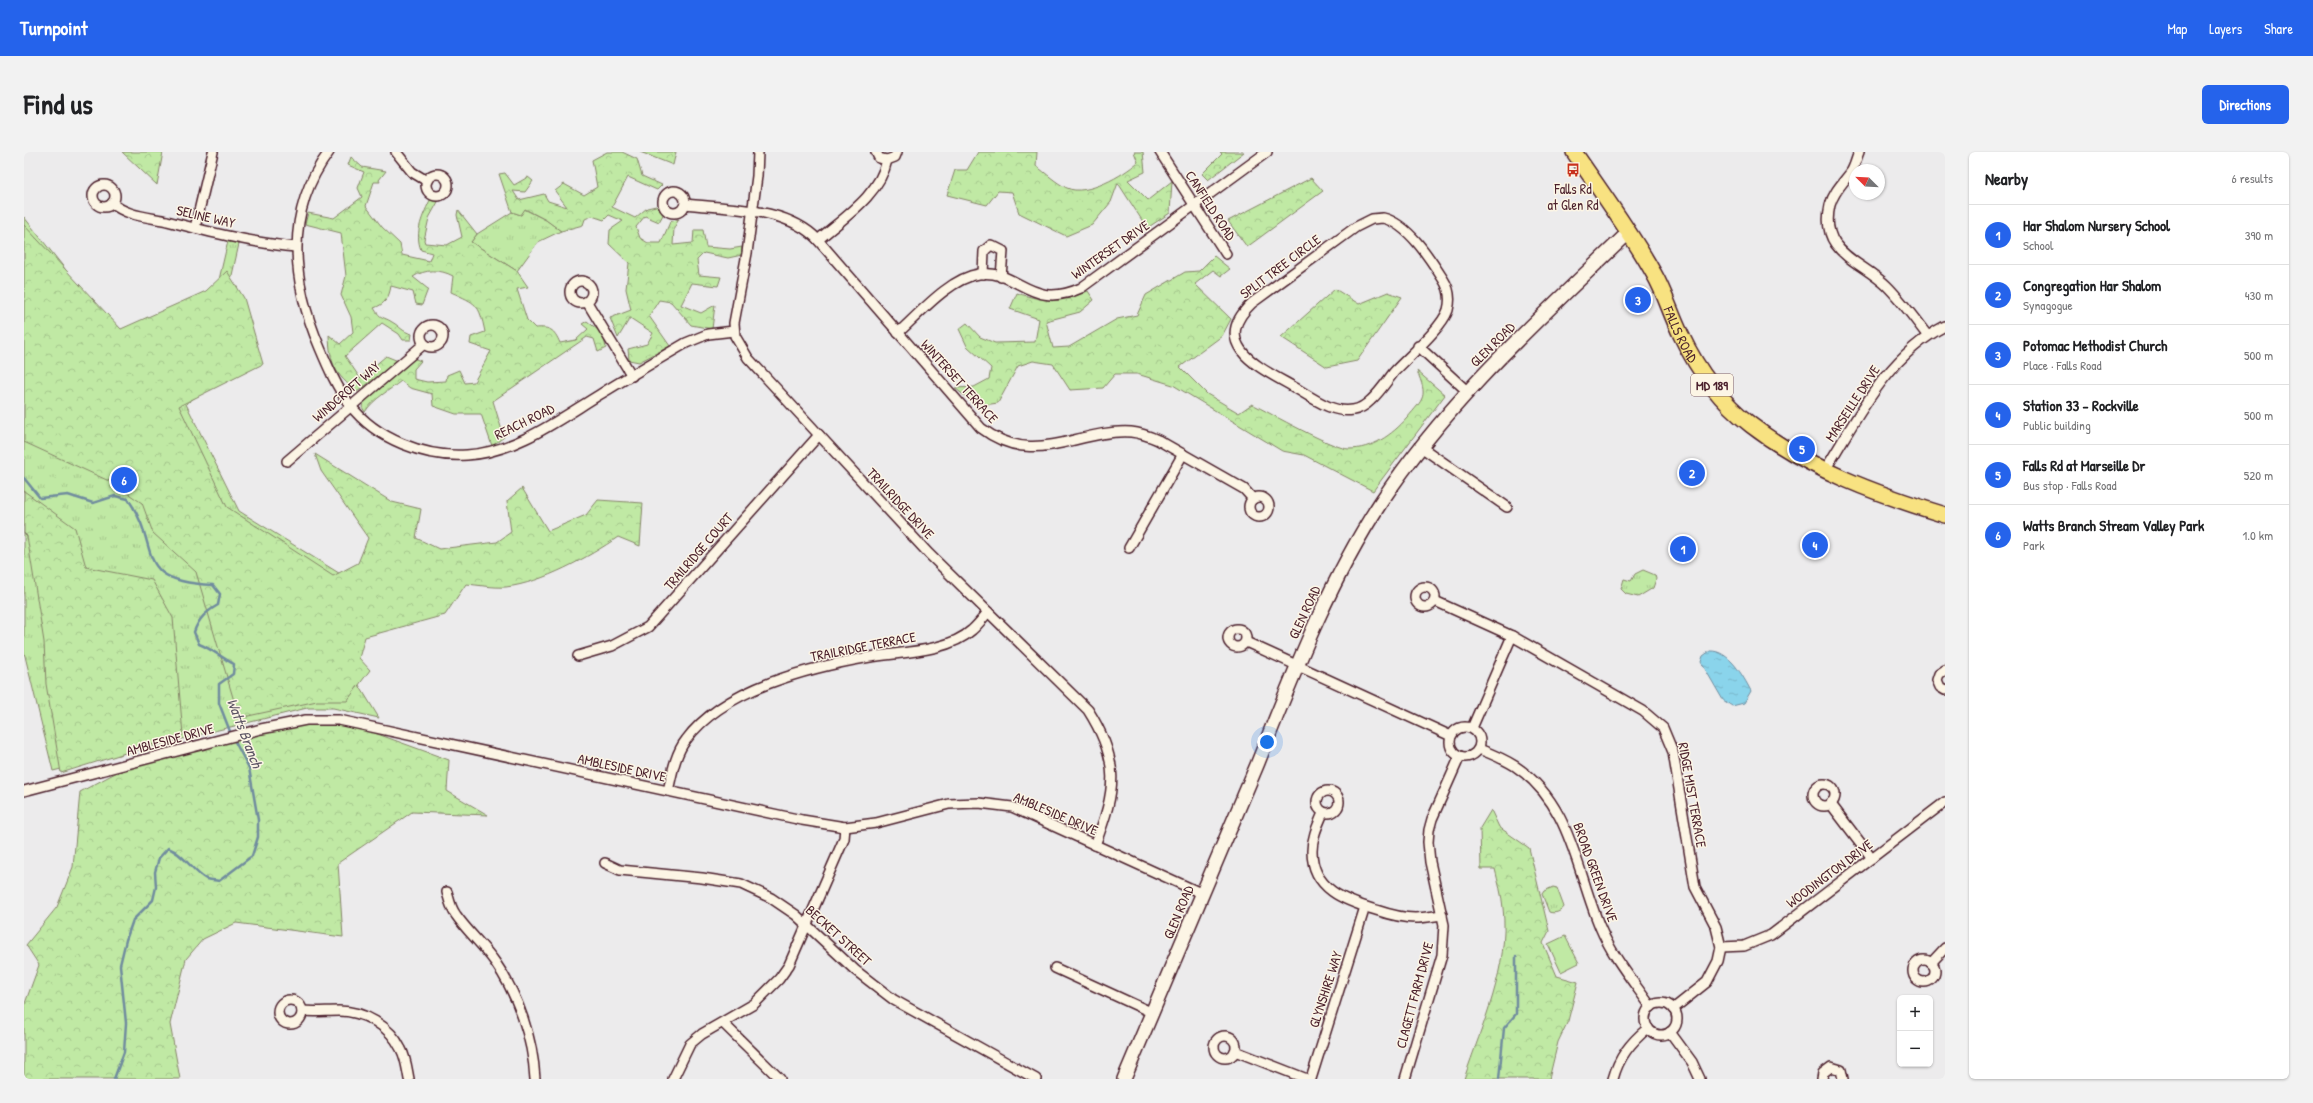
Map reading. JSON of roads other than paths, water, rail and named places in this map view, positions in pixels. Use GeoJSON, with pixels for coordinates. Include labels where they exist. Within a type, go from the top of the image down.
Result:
{"type":"FeatureCollection","features":[{"type":"Feature","properties":{"kind":"main road","name":"FALLS ROAD"},"geometry":{"type":"LineString","coordinates":[[1574,152],[1657,279],[1690,353],[1712,385],[1750,425],[1825,470],[1878,494],[1945,515]]}},
{"type":"Feature","properties":{"kind":"main road","name":"GLEN ROAD"},"geometry":{"type":"LineString","coordinates":[[1124,1079],[1203,894],[1297,666],[1348,558],[1381,502],[1421,447],[1468,392],[1628,233]]}},
{"type":"Feature","properties":{"kind":"street"},"geometry":{"type":"LineString","coordinates":[[195,228],[213,152]]}},
{"type":"Feature","properties":{"kind":"street","name":"REACH ROAD"},"geometry":{"type":"LineString","coordinates":[[330,152],[319,169],[305,201],[296,246],[298,279],[306,314],[330,371],[351,406],[375,428],[412,447],[435,454],[468,455],[499,450],[519,442],[698,337],[734,331]]}},
{"type":"Feature","properties":{"kind":"street"},"geometry":{"type":"LineString","coordinates":[[396,152],[412,172],[427,181]]}},
{"type":"Feature","properties":{"kind":"street"},"geometry":{"type":"LineString","coordinates":[[734,331],[752,212],[758,152]]}},
{"type":"Feature","properties":{"kind":"street"},"geometry":{"type":"LineString","coordinates":[[876,152],[879,158],[887,160],[894,157],[897,152]]}},
{"type":"Feature","properties":{"kind":"street","name":"CANFIELD ROAD"},"geometry":{"type":"LineString","coordinates":[[1160,152],[1226,254]]}},
{"type":"Feature","properties":{"kind":"street","name":"WINTERSET DRIVE"},"geometry":{"type":"LineString","coordinates":[[898,333],[956,284],[967,278],[983,274],[1001,277],[1039,294],[1054,296],[1073,292],[1087,284],[1267,152]]}},
{"type":"Feature","properties":{"kind":"street"},"geometry":{"type":"LineString","coordinates":[[1859,152],[1850,172],[1838,186],[1831,204],[1828,220],[1831,234],[1836,246],[1846,257],[1875,276],[1901,300],[1927,335]]}},
{"type":"Feature","properties":{"kind":"street"},"geometry":{"type":"LineString","coordinates":[[818,240],[864,200],[881,180],[887,160]]}},
{"type":"Feature","properties":{"kind":"street","name":"SELINE WAY"},"geometry":{"type":"LineString","coordinates":[[112,203],[126,212],[265,244],[296,246]]}},
{"type":"Feature","properties":{"kind":"street","name":"WINTERSET TERRACE"},"geometry":{"type":"LineString","coordinates":[[685,204],[752,212],[792,220],[818,240],[981,428],[994,438],[1013,446],[1036,448],[1109,434],[1131,432],[1158,440],[1244,489],[1253,499]]}},
{"type":"Feature","properties":{"kind":"street","name":"SPLIT TREE CIRCLE"},"geometry":{"type":"LineString","coordinates":[[1383,218],[1392,220],[1407,230],[1441,276],[1449,291],[1449,301],[1445,316],[1418,346],[1372,400],[1364,407],[1346,411],[1324,405],[1254,365],[1239,348],[1236,327],[1240,314],[1252,303],[1356,227],[1372,219],[1383,218]]}},
{"type":"Feature","properties":{"kind":"street"},"geometry":{"type":"LineString","coordinates":[[983,274],[984,251],[991,245],[1002,251],[1001,277]]}},
{"type":"Feature","properties":{"kind":"street"},"geometry":{"type":"LineString","coordinates":[[586,302],[632,376]]}},
{"type":"Feature","properties":{"kind":"street","name":"MARSEILLE DRIVE"},"geometry":{"type":"LineString","coordinates":[[1825,470],[1878,385],[1905,355],[1927,335],[1945,326]]}},
{"type":"Feature","properties":{"kind":"street","name":"TRAILRIDGE DRIVE"},"geometry":{"type":"LineString","coordinates":[[734,331],[748,358],[929,554],[1073,693],[1088,710],[1102,731],[1110,753],[1112,783],[1109,808],[1094,845]]}},
{"type":"Feature","properties":{"kind":"street","name":"WINDCROFT WAY"},"geometry":{"type":"LineString","coordinates":[[288,461],[424,344]]}},
{"type":"Feature","properties":{"kind":"street"},"geometry":{"type":"LineString","coordinates":[[1418,346],[1468,392]]}},
{"type":"Feature","properties":{"kind":"street","name":"TRAILRIDGE COURT"},"geometry":{"type":"LineString","coordinates":[[578,656],[612,646],[648,627],[819,435]]}},
{"type":"Feature","properties":{"kind":"street"},"geometry":{"type":"LineString","coordinates":[[1421,447],[1507,508]]}},
{"type":"Feature","properties":{"kind":"street"},"geometry":{"type":"LineString","coordinates":[[1129,548],[1183,454]]}},
{"type":"Feature","properties":{"kind":"street","name":"RIDGE MIST TERRACE"},"geometry":{"type":"LineString","coordinates":[[1435,601],[1512,636],[1643,711],[1663,728],[1673,752],[1695,887],[1716,926],[1721,947],[1718,961],[1707,982],[1673,1009]]}},
{"type":"Feature","properties":{"kind":"street","name":"TRAILRIDGE TERRACE"},"geometry":{"type":"LineString","coordinates":[[668,791],[676,761],[685,741],[704,719],[722,706],[769,684],[816,668],[946,645],[972,630],[988,612]]}},
{"type":"Feature","properties":{"kind":"street"},"geometry":{"type":"LineString","coordinates":[[1472,728],[1512,636]]}},
{"type":"Feature","properties":{"kind":"street"},"geometry":{"type":"LineString","coordinates":[[1246,642],[1451,736]]}},
{"type":"Feature","properties":{"kind":"street"},"geometry":{"type":"LineString","coordinates":[[1945,670],[1940,674],[1937,680],[1940,687],[1945,690]]}},
{"type":"Feature","properties":{"kind":"street","name":"AMBLESIDE DRIVE"},"geometry":{"type":"LineString","coordinates":[[24,791],[261,730],[306,720],[339,720],[668,791],[845,827],[876,823],[949,804],[979,802],[1012,807],[1203,894]]}},
{"type":"Feature","properties":{"kind":"street"},"geometry":{"type":"LineString","coordinates":[[1461,727],[1472,728],[1480,737],[1480,748],[1471,756],[1460,756],[1451,748],[1451,736],[1461,727]]}},
{"type":"Feature","properties":{"kind":"street","name":"BROAD GREEN DRIVE"},"geometry":{"type":"LineString","coordinates":[[1480,748],[1516,767],[1528,776],[1551,800],[1570,838],[1601,928],[1622,966],[1651,1007]]}},
{"type":"Feature","properties":{"kind":"street","name":"CLAGETT FARM DRIVE"},"geometry":{"type":"LineString","coordinates":[[1405,1079],[1442,954],[1444,937],[1442,914],[1430,862],[1428,842],[1429,830],[1432,819],[1460,756]]}},
{"type":"Feature","properties":{"kind":"street","name":"WOODINGTON DRIVE"},"geometry":{"type":"LineString","coordinates":[[1721,947],[1744,946],[1771,935],[1945,802]]}},
{"type":"Feature","properties":{"kind":"street"},"geometry":{"type":"LineString","coordinates":[[1830,804],[1872,858]]}},
{"type":"Feature","properties":{"kind":"street"},"geometry":{"type":"LineString","coordinates":[[1323,812],[1313,838],[1312,851],[1317,875],[1335,894],[1365,907],[1408,918],[1442,914]]}},
{"type":"Feature","properties":{"kind":"street"},"geometry":{"type":"LineString","coordinates":[[673,1079],[690,1044],[702,1034],[754,1004],[779,979],[789,965],[844,839],[845,827]]}},
{"type":"Feature","properties":{"kind":"street","name":"BECKET STREET"},"geometry":{"type":"LineString","coordinates":[[605,863],[620,870],[702,878],[741,884],[771,898],[796,914],[855,970],[894,1000],[1036,1079]]}},
{"type":"Feature","properties":{"kind":"street"},"geometry":{"type":"LineString","coordinates":[[447,892],[455,914],[479,941],[508,983],[528,1035],[534,1062],[535,1079]]}},
{"type":"Feature","properties":{"kind":"street","name":"GLYNSHIRE WAY"},"geometry":{"type":"LineString","coordinates":[[1311,1079],[1365,907]]}},
{"type":"Feature","properties":{"kind":"street"},"geometry":{"type":"LineString","coordinates":[[1931,963],[1945,948]]}},
{"type":"Feature","properties":{"kind":"street"},"geometry":{"type":"LineString","coordinates":[[1055,968],[1153,1013]]}},
{"type":"Feature","properties":{"kind":"street"},"geometry":{"type":"LineString","coordinates":[[1660,1003],[1673,1009],[1677,1018],[1674,1028],[1670,1032],[1666,1034],[1656,1034],[1648,1028],[1645,1017],[1651,1007],[1660,1003]]}},
{"type":"Feature","properties":{"kind":"street"},"geometry":{"type":"LineString","coordinates":[[302,1011],[340,1011],[367,1017],[380,1024],[390,1032],[402,1049],[409,1079]]}},
{"type":"Feature","properties":{"kind":"street"},"geometry":{"type":"LineString","coordinates":[[723,1023],[780,1079]]}},
{"type":"Feature","properties":{"kind":"street"},"geometry":{"type":"LineString","coordinates":[[1613,1079],[1621,1057],[1629,1045],[1648,1028]]}},
{"type":"Feature","properties":{"kind":"street"},"geometry":{"type":"LineString","coordinates":[[1670,1032],[1692,1062],[1700,1079]]}},
{"type":"Feature","properties":{"kind":"street"},"geometry":{"type":"LineString","coordinates":[[1235,1052],[1307,1079]]}},
{"type":"Feature","properties":{"kind":"street"},"geometry":{"type":"LineString","coordinates":[[1822,1079],[1825,1070],[1835,1067],[1841,1070],[1844,1079]]}},
{"type":"Feature","properties":{"kind":"water"},"geometry":{"type":"Polygon","coordinates":[[[1710,651],[1717,652],[1729,659],[1740,671],[1751,691],[1744,703],[1732,706],[1723,700],[1701,662],[1703,656],[1710,651]]]}},
{"type":"Feature","properties":{"kind":"waterway","name":"Watts Branch"},"geometry":{"type":"LineString","coordinates":[[24,478],[40,498],[68,495],[93,503],[115,496],[128,499],[138,517],[152,559],[159,569],[170,577],[187,582],[213,585],[220,594],[218,605],[203,616],[194,632],[199,644],[234,664],[233,674],[219,684],[219,703],[231,734]]}},
{"type":"Feature","properties":{"kind":"waterway","name":"Watts Branch"},"geometry":{"type":"LineString","coordinates":[[114,1079],[124,1052],[126,1023],[120,965],[133,920],[153,900],[156,887],[155,872],[159,858],[168,848],[183,858],[201,876],[206,879],[219,881],[252,856],[258,837],[258,820],[249,768],[233,738]]}},
{"type":"Feature","properties":{"kind":"waterway"},"geometry":{"type":"LineString","coordinates":[[1499,1079],[1504,1028],[1516,1014],[1516,956]]}},
{"type":"Feature","properties":{"kind":"place","name":"Falls Rd at Glen Rd"},"geometry":{"type":"Point","coordinates":[1573,170]}},
{"type":"Feature","properties":{"kind":"place","name":"Potomac Methodist Church"},"geometry":{"type":"Point","coordinates":[1638,300]}},
{"type":"Feature","properties":{"kind":"place","name":"Falls Rd at Marseille Dr"},"geometry":{"type":"Point","coordinates":[1802,449]}},
{"type":"Feature","properties":{"kind":"place","name":"Congregation Har Shalom"},"geometry":{"type":"Point","coordinates":[1692,473]}},
{"type":"Feature","properties":{"kind":"place","name":"Watts Branch Stream Valley Park"},"geometry":{"type":"Point","coordinates":[124,480]}},
{"type":"Feature","properties":{"kind":"place","name":"Station 33 - Rockville"},"geometry":{"type":"Point","coordinates":[1815,545]}},
{"type":"Feature","properties":{"kind":"place","name":"Har Shalom Nursery School"},"geometry":{"type":"Point","coordinates":[1683,549]}}]}
